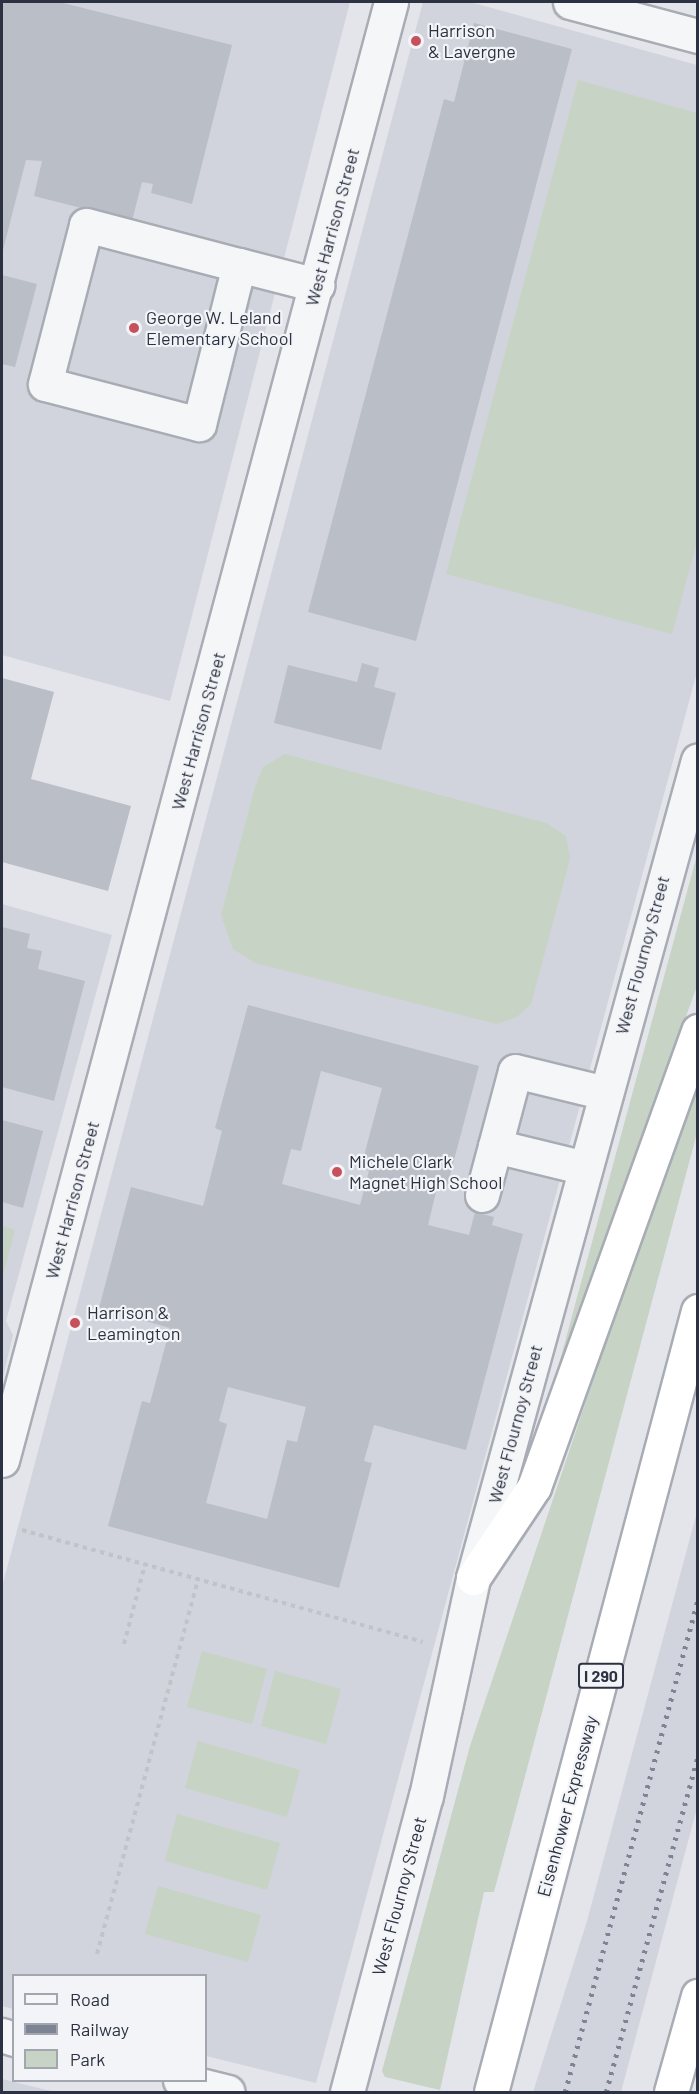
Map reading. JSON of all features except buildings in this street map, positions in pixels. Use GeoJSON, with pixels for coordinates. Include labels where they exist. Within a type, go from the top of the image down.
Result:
{"type":"FeatureCollection","features":[{"type":"Feature","properties":{"kind":"highway"},"geometry":{"type":"LineString","coordinates":[[473,1578],[534,1487],[698,1031]]}},
{"type":"Feature","properties":{"kind":"highway","name":"Eisenhower Expressway"},"geometry":{"type":"LineString","coordinates":[[491,2092],[698,1311]]}},
{"type":"Feature","properties":{"kind":"highway"},"geometry":{"type":"LineString","coordinates":[[671,2092],[698,1996]]}},
{"type":"Feature","properties":{"kind":"street","name":"West Harrison Street"},"geometry":{"type":"LineString","coordinates":[[2,1454],[391,2]]}},
{"type":"Feature","properties":{"kind":"street"},"geometry":{"type":"LineString","coordinates":[[570,2],[643,11],[698,36]]}},
{"type":"Feature","properties":{"kind":"street"},"geometry":{"type":"LineString","coordinates":[[239,265],[198,424],[45,384],[86,225],[317,285]]}},
{"type":"Feature","properties":{"kind":"street","name":"West Flournoy Street"},"geometry":{"type":"LineString","coordinates":[[347,2092],[426,1796],[473,1578],[698,760]]}},
{"type":"Feature","properties":{"kind":"street"},"geometry":{"type":"LineString","coordinates":[[482,1195],[515,1071],[605,1093]]}},
{"type":"Feature","properties":{"kind":"street"},"geometry":{"type":"LineString","coordinates":[[495,1146],[585,1168]]}},
{"type":"Feature","properties":{"kind":"street"},"geometry":{"type":"LineString","coordinates":[[188,2082],[228,2092]]}},
{"type":"Feature","properties":{"kind":"path"},"geometry":{"type":"LineString","coordinates":[[22,1530],[423,1642]]}},
{"type":"Feature","properties":{"kind":"path"},"geometry":{"type":"LineString","coordinates":[[123,1644],[145,1564]]}},
{"type":"Feature","properties":{"kind":"path"},"geometry":{"type":"LineString","coordinates":[[97,1954],[198,1579]]}},
{"type":"Feature","properties":{"kind":"shaded area","name":"George W. Leland Elementary School"},"geometry":{"type":"Polygon","coordinates":[[[2,2],[350,2],[170,701],[2,655],[2,2]]]}},
{"type":"Feature","properties":{"kind":"shaded area","name":"Michele Clark Magnet High School"},"geometry":{"type":"Polygon","coordinates":[[[423,2],[470,2],[697,65],[697,672],[316,2083],[207,2056],[207,1974],[12,1974],[12,2009],[2,2006],[2,1587],[423,2]]]}},
{"type":"Feature","properties":{"kind":"shaded area"},"geometry":{"type":"Polygon","coordinates":[[[2,904],[112,935],[6,1321],[13,1335],[2,1381],[2,904]]]}},
{"type":"Feature","properties":{"kind":"shaded area"},"geometry":{"type":"Polygon","coordinates":[[[697,1512],[697,1808],[621,2092],[533,2092],[587,1921],[697,1512]]]}},
{"type":"Feature","properties":{"kind":"shaded area"},"geometry":{"type":"Polygon","coordinates":[[[2,2079],[55,2092],[2,2092],[2,2079]]]}},
{"type":"Feature","properties":{"kind":"green space"},"geometry":{"type":"Polygon","coordinates":[[[578,80],[697,113],[697,542],[672,634],[446,574],[578,80]]]}},
{"type":"Feature","properties":{"kind":"green space"},"geometry":{"type":"Polygon","coordinates":[[[285,754],[546,823],[566,836],[570,859],[531,1004],[517,1017],[497,1024],[255,963],[233,949],[221,915],[255,787],[263,767],[285,754]]]}},
{"type":"Feature","properties":{"kind":"green space"},"geometry":{"type":"Polygon","coordinates":[[[697,855],[697,986],[556,1375],[697,855]]]}},
{"type":"Feature","properties":{"kind":"green space"},"geometry":{"type":"Polygon","coordinates":[[[697,1071],[697,1133],[494,1892],[484,1892],[440,2090],[385,2077],[382,2071],[470,1746],[697,1071]]]}},
{"type":"Feature","properties":{"kind":"green space"},"geometry":{"type":"Polygon","coordinates":[[[2,1226],[15,1230],[2,1279],[2,1226]]]}},
{"type":"Feature","properties":{"kind":"green space"},"geometry":{"type":"Polygon","coordinates":[[[202,1651],[267,1669],[252,1724],[187,1707],[202,1651]]]}},
{"type":"Feature","properties":{"kind":"green space"},"geometry":{"type":"Polygon","coordinates":[[[275,1671],[341,1689],[326,1744],[261,1726],[275,1671]]]}},
{"type":"Feature","properties":{"kind":"green space"},"geometry":{"type":"Polygon","coordinates":[[[198,1741],[300,1770],[287,1817],[185,1788],[198,1741]]]}},
{"type":"Feature","properties":{"kind":"green space"},"geometry":{"type":"Polygon","coordinates":[[[177,1814],[280,1843],[267,1890],[165,1861],[177,1814]]]}},
{"type":"Feature","properties":{"kind":"green space"},"geometry":{"type":"Polygon","coordinates":[[[158,1886],[261,1915],[248,1962],[145,1934],[158,1886]]]}},
{"type":"Feature","properties":{"kind":"railway"},"geometry":{"type":"LineString","coordinates":[[565,2092],[698,1599]]}},
{"type":"Feature","properties":{"kind":"railway"},"geometry":{"type":"LineString","coordinates":[[606,2092],[698,1756]]}},
{"type":"Feature","properties":{"kind":"place","name":"Harrison & Lavergne"},"geometry":{"type":"Point","coordinates":[416,41]}},
{"type":"Feature","properties":{"kind":"place","name":"George W. Leland Elementary School"},"geometry":{"type":"Point","coordinates":[134,328]}},
{"type":"Feature","properties":{"kind":"place","name":"Michele Clark Magnet High School"},"geometry":{"type":"Point","coordinates":[337,1172]}},
{"type":"Feature","properties":{"kind":"place","name":"Harrison & Leamington"},"geometry":{"type":"Point","coordinates":[75,1323]}}]}
